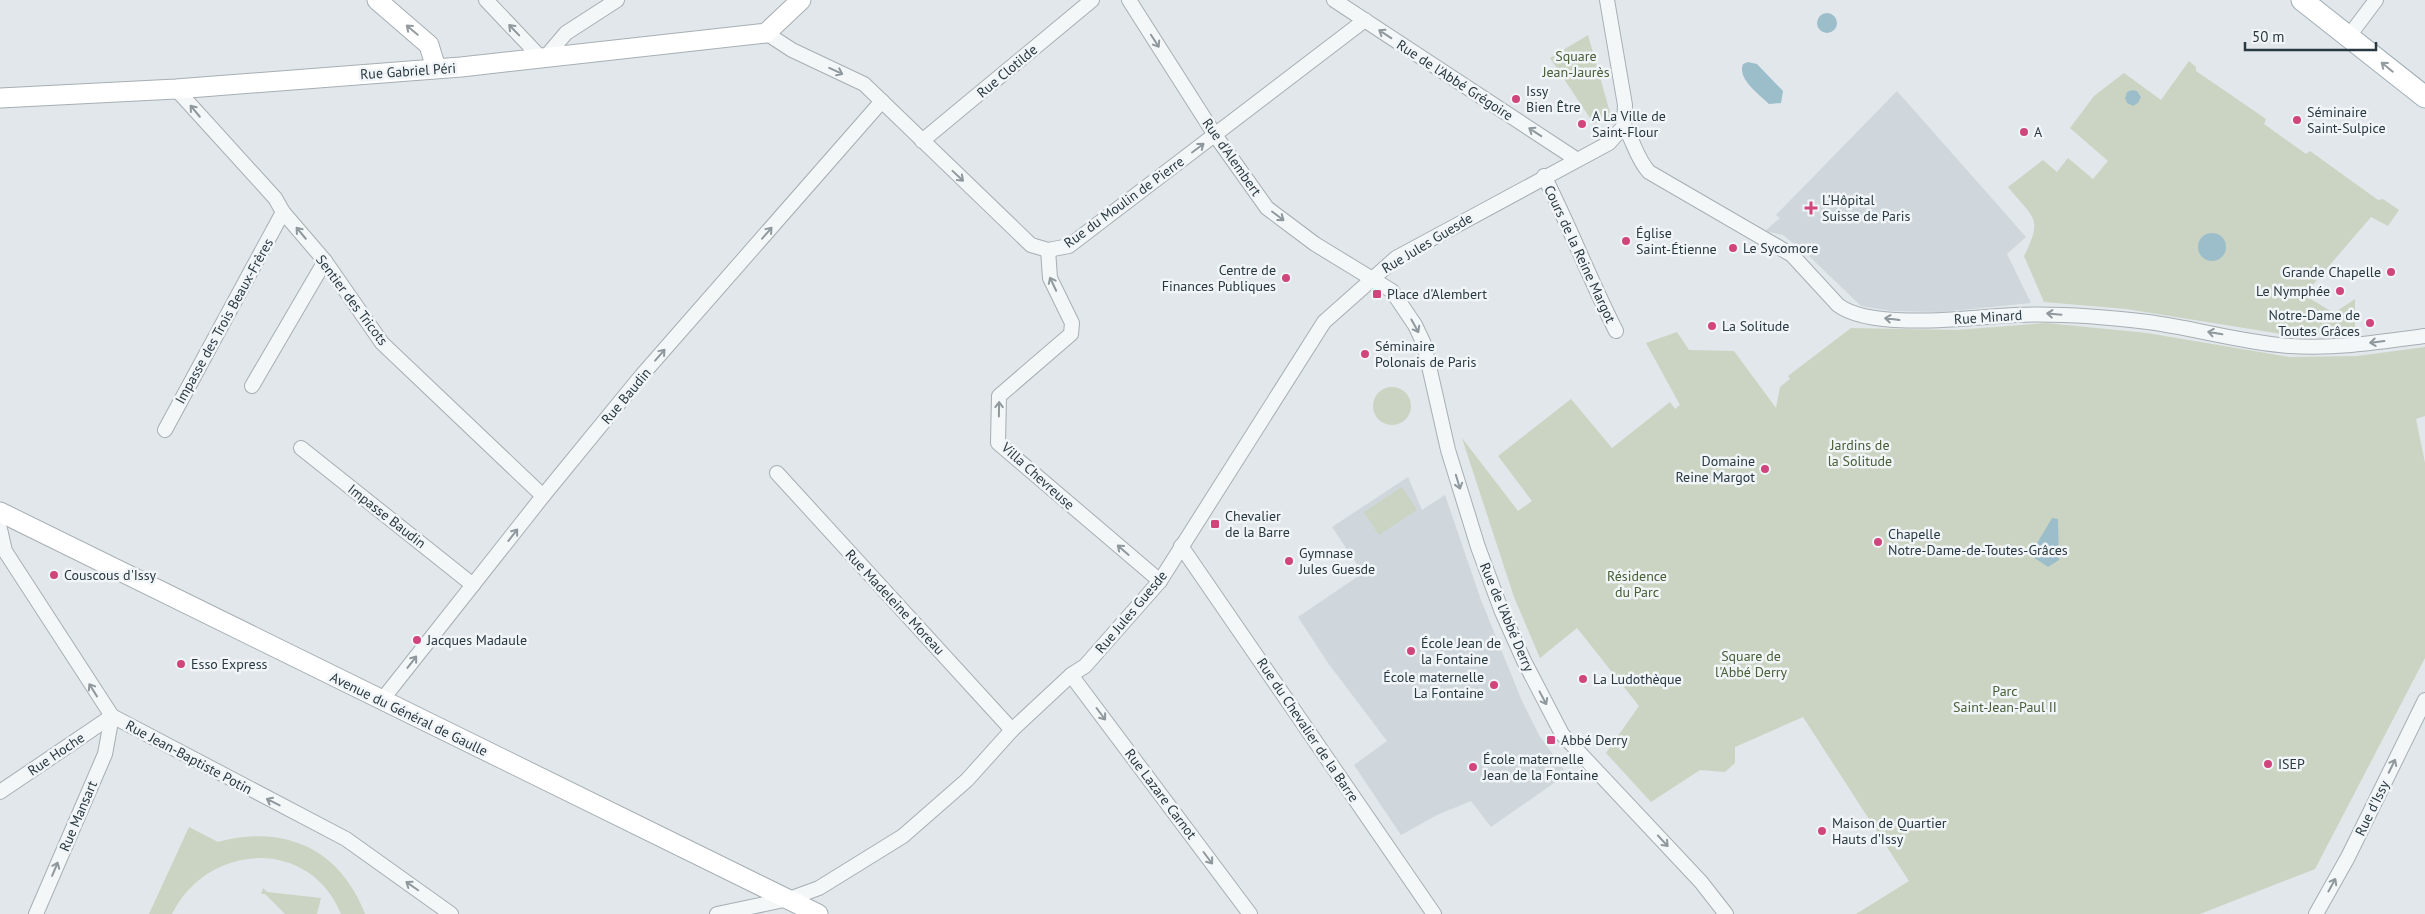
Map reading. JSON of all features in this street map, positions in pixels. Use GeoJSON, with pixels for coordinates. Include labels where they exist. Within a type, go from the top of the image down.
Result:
{"type":"FeatureCollection","features":[{"type":"Feature","properties":{"kind":"main road"},"geometry":{"type":"LineString","coordinates":[[377,0],[429,45],[436,68]]}},
{"type":"Feature","properties":{"kind":"main road"},"geometry":{"type":"LineString","coordinates":[[766,33],[801,0]]}},
{"type":"Feature","properties":{"kind":"main road"},"geometry":{"type":"LineString","coordinates":[[2302,0],[2425,97]]}},
{"type":"Feature","properties":{"kind":"main road","name":"Rue Gabriel Péri"},"geometry":{"type":"LineString","coordinates":[[0,98],[176,89],[543,60],[766,33]]}},
{"type":"Feature","properties":{"kind":"main road","name":"Avenue du Général de Gaulle"},"geometry":{"type":"LineString","coordinates":[[0,512],[818,914]]}},
{"type":"Feature","properties":{"kind":"street"},"geometry":{"type":"LineString","coordinates":[[486,0],[543,60],[566,33],[617,0]]}},
{"type":"Feature","properties":{"kind":"street","name":"Rue Clotilde"},"geometry":{"type":"LineString","coordinates":[[922,142],[1092,0]]}},
{"type":"Feature","properties":{"kind":"street","name":"Rue d'Alembert"},"geometry":{"type":"LineString","coordinates":[[1129,0],[1215,135],[1267,208],[1315,244],[1371,278]]}},
{"type":"Feature","properties":{"kind":"street","name":"Rue de l'Abbé Grégoire"},"geometry":{"type":"LineString","coordinates":[[1334,0],[1576,159]]}},
{"type":"Feature","properties":{"kind":"street"},"geometry":{"type":"LineString","coordinates":[[1607,0],[1625,105],[1624,126]]}},
{"type":"Feature","properties":{"kind":"street"},"geometry":{"type":"LineString","coordinates":[[2348,36],[2376,0]]}},
{"type":"Feature","properties":{"kind":"street","name":"Rue du Moulin de Pierre"},"geometry":{"type":"LineString","coordinates":[[766,33],[792,50],[864,84],[922,142],[1031,245],[1048,250],[1069,246],[1365,20]]}},
{"type":"Feature","properties":{"kind":"street","name":"Sentier des Tricots"},"geometry":{"type":"LineString","coordinates":[[176,89],[264,186],[324,261],[382,343],[543,496]]}},
{"type":"Feature","properties":{"kind":"street","name":"Rue Baudin"},"geometry":{"type":"LineString","coordinates":[[382,700],[543,496],[642,376],[882,101]]}},
{"type":"Feature","properties":{"kind":"street","name":"Rue Jules Guesde"},"geometry":{"type":"LineString","coordinates":[[717,914],[789,899],[819,888],[903,836],[967,780],[1012,730],[1072,675],[1085,666],[1160,582],[1324,322],[1371,278],[1396,258],[1544,176],[1609,143],[1624,126]]}},
{"type":"Feature","properties":{"kind":"street","name":"Rue Minard"},"geometry":{"type":"LineString","coordinates":[[1624,126],[1631,136],[1640,163],[1649,172],[1792,255],[1838,305],[1845,310],[1859,315],[1919,322],[2044,314],[2147,322],[2289,346],[2356,345],[2425,336]]}},
{"type":"Feature","properties":{"kind":"street","name":"Cours de la Reine Margot"},"geometry":{"type":"LineString","coordinates":[[1544,176],[1564,216],[1586,271],[1616,331]]}},
{"type":"Feature","properties":{"kind":"street","name":"Impasse des Trois Beaux-Frères"},"geometry":{"type":"LineString","coordinates":[[165,430],[283,212]]}},
{"type":"Feature","properties":{"kind":"street","name":"Villa Chevreuse"},"geometry":{"type":"LineString","coordinates":[[1048,250],[1047,266],[1050,278],[1072,323],[1071,334],[999,396],[998,443],[1160,582]]}},
{"type":"Feature","properties":{"kind":"street"},"geometry":{"type":"LineString","coordinates":[[252,386],[324,261]]}},
{"type":"Feature","properties":{"kind":"street","name":"Rue de l'Abbé Derry"},"geometry":{"type":"LineString","coordinates":[[1371,278],[1392,291],[1415,325],[1424,344],[1448,450],[1478,547],[1506,620],[1562,734],[1701,882],[1726,914]]}},
{"type":"Feature","properties":{"kind":"street","name":"Impasse Baudin"},"geometry":{"type":"LineString","coordinates":[[300,448],[473,585]]}},
{"type":"Feature","properties":{"kind":"street","name":"Rue Madeleine Moreau"},"geometry":{"type":"LineString","coordinates":[[777,474],[1012,730]]}},
{"type":"Feature","properties":{"kind":"street","name":"Rue Jean-Baptiste Potin"},"geometry":{"type":"LineString","coordinates":[[0,529],[4,551],[112,716],[346,839],[451,914]]}},
{"type":"Feature","properties":{"kind":"street","name":"Rue du Chevalier de la Barre"},"geometry":{"type":"LineString","coordinates":[[1182,546],[1434,914]]}},
{"type":"Feature","properties":{"kind":"street","name":"Rue Lazare Carnot"},"geometry":{"type":"LineString","coordinates":[[1072,675],[1250,914]]}},
{"type":"Feature","properties":{"kind":"street","name":"Rue d'Issy"},"geometry":{"type":"LineString","coordinates":[[2316,914],[2348,857],[2425,700]]}},
{"type":"Feature","properties":{"kind":"street","name":"Rue Hoche"},"geometry":{"type":"LineString","coordinates":[[0,792],[112,716]]}},
{"type":"Feature","properties":{"kind":"street","name":"Rue Mansart"},"geometry":{"type":"LineString","coordinates":[[36,914],[104,754],[112,716]]}},
{"type":"Feature","properties":{"kind":"shaded area","name":"L'Hôpital Suisse de Paris"},"geometry":{"type":"Polygon","coordinates":[[[1897,91],[2026,237],[2007,254],[2031,303],[1940,312],[1892,311],[1861,306],[1809,256],[1783,235],[1765,231],[1780,218],[1776,215],[1897,91]]]}},
{"type":"Feature","properties":{"kind":"shaded area","name":"École Jean de la Fontaine"},"geometry":{"type":"Polygon","coordinates":[[[1408,477],[1422,510],[1445,495],[1481,600],[1522,701],[1539,735],[1567,774],[1491,827],[1471,801],[1437,815],[1401,835],[1354,765],[1387,741],[1328,663],[1298,617],[1363,573],[1332,527],[1408,477]]]}},
{"type":"Feature","properties":{"kind":"green space","name":"Square Jean-Jaurès"},"geometry":{"type":"Polygon","coordinates":[[[1588,35],[1611,116],[1594,124],[1550,58],[1588,35]]]}},
{"type":"Feature","properties":{"kind":"green space"},"geometry":{"type":"Polygon","coordinates":[[[2189,61],[2196,67],[2196,71],[2266,119],[2264,124],[2306,154],[2310,151],[2378,200],[2383,199],[2399,210],[2388,226],[2371,217],[2304,295],[2334,313],[2355,299],[2355,334],[2288,335],[2126,309],[2044,302],[2024,256],[2033,233],[2033,218],[2008,187],[2043,160],[2057,172],[2068,158],[2093,179],[2108,161],[2070,128],[2094,96],[2124,73],[2161,100],[2189,61]]]}},
{"type":"Feature","properties":{"kind":"green space"},"geometry":{"type":"Polygon","coordinates":[[[2046,323],[2147,333],[2290,357],[2357,356],[2425,347],[2425,416],[2416,419],[2425,463],[2425,658],[2315,869],[2200,914],[1856,914],[1909,881],[1803,717],[1735,747],[1735,763],[1725,772],[1700,770],[1651,802],[1606,753],[1639,706],[1577,628],[1540,658],[1514,597],[1462,438],[1518,511],[1532,501],[1498,456],[1571,399],[1612,448],[1670,402],[1675,409],[1680,405],[1646,343],[1677,332],[1689,350],[1734,351],[1776,408],[1780,387],[1790,379],[1788,376],[1851,328],[1956,330],[2046,323]]]}},
{"type":"Feature","properties":{"kind":"green space"},"geometry":{"type":"Polygon","coordinates":[[[1392,387],[1399,388],[1405,393],[1410,399],[1410,413],[1405,419],[1399,424],[1392,425],[1385,424],[1379,419],[1374,413],[1373,406],[1374,399],[1379,393],[1385,388],[1392,387]]]}},
{"type":"Feature","properties":{"kind":"green space"},"geometry":{"type":"Polygon","coordinates":[[[1402,487],[1417,510],[1379,535],[1364,512],[1402,487]]]}},
{"type":"Feature","properties":{"kind":"green space"},"geometry":{"type":"Polygon","coordinates":[[[189,827],[218,842],[243,837],[266,837],[287,840],[307,847],[325,858],[341,873],[354,892],[365,914],[341,914],[326,889],[306,871],[283,861],[258,858],[232,862],[209,873],[188,890],[172,914],[149,914],[189,827]]]}},
{"type":"Feature","properties":{"kind":"green space"},"geometry":{"type":"Polygon","coordinates":[[[263,888],[267,892],[321,898],[317,914],[285,914],[265,894],[261,894],[263,888]]]}},
{"type":"Feature","properties":{"kind":"water"},"geometry":{"type":"Polygon","coordinates":[[[1827,13],[1834,16],[1837,23],[1834,30],[1827,33],[1820,30],[1817,23],[1820,16],[1827,13]]]}},
{"type":"Feature","properties":{"kind":"water"},"geometry":{"type":"Polygon","coordinates":[[[1748,62],[1757,64],[1783,91],[1781,103],[1769,104],[1750,86],[1742,70],[1743,64],[1748,62]]]}},
{"type":"Feature","properties":{"kind":"water"},"geometry":{"type":"Polygon","coordinates":[[[2137,91],[2141,97],[2138,103],[2133,106],[2127,103],[2125,98],[2127,92],[2137,91]]]}},
{"type":"Feature","properties":{"kind":"water"},"geometry":{"type":"Polygon","coordinates":[[[2212,233],[2222,237],[2226,247],[2222,257],[2212,261],[2202,257],[2198,247],[2202,237],[2212,233]]]}},
{"type":"Feature","properties":{"kind":"water"},"geometry":{"type":"Polygon","coordinates":[[[2052,518],[2058,519],[2059,560],[2048,567],[2030,555],[2052,518]]]}},
{"type":"Feature","properties":{"kind":"place","name":"Issy Bien Être"},"geometry":{"type":"Point","coordinates":[1516,99]}},
{"type":"Feature","properties":{"kind":"place","name":"Séminaire Saint-Sulpice"},"geometry":{"type":"Point","coordinates":[2297,120]}},
{"type":"Feature","properties":{"kind":"place","name":"A La Ville de Saint-Flour"},"geometry":{"type":"Point","coordinates":[1582,124]}},
{"type":"Feature","properties":{"kind":"place","name":"A"},"geometry":{"type":"Point","coordinates":[2024,132]}},
{"type":"Feature","properties":{"kind":"place","name":"L'Hôpital Suisse de Paris"},"geometry":{"type":"Point","coordinates":[1811,208]}},
{"type":"Feature","properties":{"kind":"place","name":"Église Saint-Étienne"},"geometry":{"type":"Point","coordinates":[1626,241]}},
{"type":"Feature","properties":{"kind":"place","name":"Le Sycomore"},"geometry":{"type":"Point","coordinates":[1733,248]}},
{"type":"Feature","properties":{"kind":"place","name":"Grande Chapelle"},"geometry":{"type":"Point","coordinates":[2391,272]}},
{"type":"Feature","properties":{"kind":"place","name":"Centre de Finances Publiques"},"geometry":{"type":"Point","coordinates":[1286,278]}},
{"type":"Feature","properties":{"kind":"place","name":"Le Nymphée"},"geometry":{"type":"Point","coordinates":[2340,291]}},
{"type":"Feature","properties":{"kind":"place","name":"Place d'Alembert"},"geometry":{"type":"Point","coordinates":[1377,294]}},
{"type":"Feature","properties":{"kind":"place","name":"Notre-Dame de Toutes Grâces"},"geometry":{"type":"Point","coordinates":[2370,323]}},
{"type":"Feature","properties":{"kind":"place","name":"La Solitude"},"geometry":{"type":"Point","coordinates":[1712,326]}},
{"type":"Feature","properties":{"kind":"place","name":"Séminaire Polonais de Paris"},"geometry":{"type":"Point","coordinates":[1365,354]}},
{"type":"Feature","properties":{"kind":"place","name":"Domaine Reine Margot"},"geometry":{"type":"Point","coordinates":[1765,469]}},
{"type":"Feature","properties":{"kind":"place","name":"Chevalier de la Barre"},"geometry":{"type":"Point","coordinates":[1215,524]}},
{"type":"Feature","properties":{"kind":"place","name":"Chapelle Notre-Dame-de-Toutes-Grâces"},"geometry":{"type":"Point","coordinates":[1878,542]}},
{"type":"Feature","properties":{"kind":"place","name":"Gymnase Jules Guesde"},"geometry":{"type":"Point","coordinates":[1289,561]}},
{"type":"Feature","properties":{"kind":"place","name":"Couscous d'Issy"},"geometry":{"type":"Point","coordinates":[54,575]}},
{"type":"Feature","properties":{"kind":"place","name":"Jacques Madaule"},"geometry":{"type":"Point","coordinates":[417,640]}},
{"type":"Feature","properties":{"kind":"place","name":"École Jean de la Fontaine"},"geometry":{"type":"Point","coordinates":[1411,651]}},
{"type":"Feature","properties":{"kind":"place","name":"Esso Express"},"geometry":{"type":"Point","coordinates":[181,664]}},
{"type":"Feature","properties":{"kind":"place","name":"La Ludothèque"},"geometry":{"type":"Point","coordinates":[1583,679]}},
{"type":"Feature","properties":{"kind":"place","name":"École maternelle La Fontaine"},"geometry":{"type":"Point","coordinates":[1494,685]}},
{"type":"Feature","properties":{"kind":"place","name":"Abbé Derry"},"geometry":{"type":"Point","coordinates":[1551,740]}},
{"type":"Feature","properties":{"kind":"place","name":"ISEP"},"geometry":{"type":"Point","coordinates":[2268,764]}},
{"type":"Feature","properties":{"kind":"place","name":"École maternelle Jean de la Fontaine"},"geometry":{"type":"Point","coordinates":[1473,767]}},
{"type":"Feature","properties":{"kind":"place","name":"Maison de Quartier Hauts d'Issy"},"geometry":{"type":"Point","coordinates":[1822,831]}},
{"type":"Feature","properties":{"kind":"park label","name":"Jardins de la Solitude"},"geometry":{"type":"Point","coordinates":[1860,454]}},
{"type":"Feature","properties":{"kind":"park label","name":"Résidence du Parc"},"geometry":{"type":"Point","coordinates":[1637,584]}},
{"type":"Feature","properties":{"kind":"park label","name":"Square de l'Abbé Derry"},"geometry":{"type":"Point","coordinates":[1751,664]}},
{"type":"Feature","properties":{"kind":"park label","name":"Parc Saint-Jean-Paul II"},"geometry":{"type":"Point","coordinates":[2005,700]}}]}
